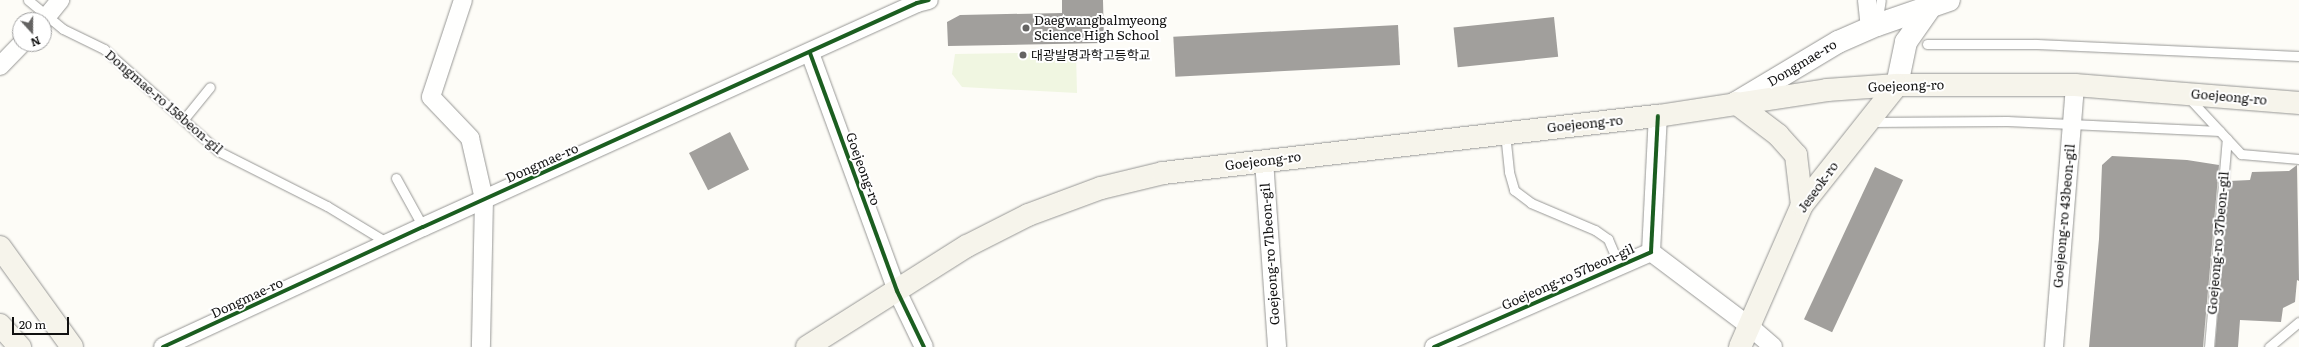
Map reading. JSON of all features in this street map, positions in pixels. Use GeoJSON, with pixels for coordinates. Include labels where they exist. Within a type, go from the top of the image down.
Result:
{"type":"FeatureCollection","features":[{"type":"Feature","properties":{"kind":"main road","name":"Goejeong-ro"},"geometry":{"type":"LineString","coordinates":[[807,347],[967,246],[1028,215],[1101,188],[1163,173],[1264,160],[1658,116],[1736,102],[1827,90],[1897,85],[2075,85],[2299,103]]}},
{"type":"Feature","properties":{"kind":"main road","name":"Jeseok-ro"},"geometry":{"type":"LineString","coordinates":[[1740,347],[1748,325],[1802,205],[1897,85]]}},
{"type":"Feature","properties":{"kind":"main road"},"geometry":{"type":"LineString","coordinates":[[1736,102],[1778,135],[1796,155],[1802,205]]}},
{"type":"Feature","properties":{"kind":"main road"},"geometry":{"type":"LineString","coordinates":[[0,248],[72,347]]}},
{"type":"Feature","properties":{"kind":"main road"},"geometry":{"type":"LineString","coordinates":[[0,326],[20,347]]}},
{"type":"Feature","properties":{"kind":"street"},"geometry":{"type":"LineString","coordinates":[[50,12],[60,0]]}},
{"type":"Feature","properties":{"kind":"street"},"geometry":{"type":"LineString","coordinates":[[463,0],[431,97],[470,138],[484,200],[481,347]]}},
{"type":"Feature","properties":{"kind":"street","name":"Dongmae-ro"},"geometry":{"type":"LineString","coordinates":[[163,347],[423,227],[810,53],[917,3],[929,0]]}},
{"type":"Feature","properties":{"kind":"street"},"geometry":{"type":"LineString","coordinates":[[1867,0],[1874,26]]}},
{"type":"Feature","properties":{"kind":"street","name":"Dongmae-ro"},"geometry":{"type":"LineString","coordinates":[[1736,102],[1838,42],[1874,26],[1929,9],[1950,0]]}},
{"type":"Feature","properties":{"kind":"street"},"geometry":{"type":"LineString","coordinates":[[1897,85],[1906,42],[1929,9]]}},
{"type":"Feature","properties":{"kind":"street"},"geometry":{"type":"LineString","coordinates":[[0,66],[13,52]]}},
{"type":"Feature","properties":{"kind":"street","name":"Goejeong-ro"},"geometry":{"type":"LineString","coordinates":[[810,53],[897,291]]}},
{"type":"Feature","properties":{"kind":"street","name":"Goejeong-ro 43beon-gil"},"geometry":{"type":"LineString","coordinates":[[2054,347],[2075,85]]}},
{"type":"Feature","properties":{"kind":"street","name":"Goejeong-ro 57beon-gil"},"geometry":{"type":"LineString","coordinates":[[1434,347],[1651,252],[1658,116]]}},
{"type":"Feature","properties":{"kind":"street","name":"Goejeong-ro 71beon-gil"},"geometry":{"type":"LineString","coordinates":[[1264,160],[1277,347]]}},
{"type":"Feature","properties":{"kind":"street"},"geometry":{"type":"LineString","coordinates":[[1651,252],[1748,325],[1773,347]]}},
{"type":"Feature","properties":{"kind":"street"},"geometry":{"type":"LineString","coordinates":[[897,291],[924,347]]}},
{"type":"Feature","properties":{"kind":"lane","name":"Dongmae-ro 158beon-gil"},"geometry":{"type":"LineString","coordinates":[[28,0],[39,12]]}},
{"type":"Feature","properties":{"kind":"lane"},"geometry":{"type":"LineString","coordinates":[[1874,26],[1881,0]]}},
{"type":"Feature","properties":{"kind":"lane","name":"Dongmae-ro 158beon-gil"},"geometry":{"type":"LineString","coordinates":[[52,22],[104,49],[218,151],[327,206],[388,243]]}},
{"type":"Feature","properties":{"kind":"lane"},"geometry":{"type":"LineString","coordinates":[[1927,44],[2036,44],[2299,56]]}},
{"type":"Feature","properties":{"kind":"lane"},"geometry":{"type":"LineString","coordinates":[[184,119],[210,87]]}},
{"type":"Feature","properties":{"kind":"lane"},"geometry":{"type":"LineString","coordinates":[[2185,93],[2241,154],[2299,159]]}},
{"type":"Feature","properties":{"kind":"lane"},"geometry":{"type":"LineString","coordinates":[[1867,122],[2007,121],[2220,131]]}},
{"type":"Feature","properties":{"kind":"lane"},"geometry":{"type":"LineString","coordinates":[[1505,133],[1509,172],[1514,190],[1542,209],[1595,230],[1608,239],[1619,265]]}},
{"type":"Feature","properties":{"kind":"lane","name":"Goejeong-ro 37beon-gil"},"geometry":{"type":"LineString","coordinates":[[2209,347],[2227,139]]}},
{"type":"Feature","properties":{"kind":"lane"},"geometry":{"type":"LineString","coordinates":[[396,178],[423,227]]}},
{"type":"Feature","properties":{"kind":"lane"},"geometry":{"type":"LineString","coordinates":[[2269,347],[2299,322]]}},
{"type":"Feature","properties":{"kind":"green space"},"geometry":{"type":"Polygon","coordinates":[[[1076,52],[1077,93],[962,87],[952,74],[955,54],[1076,52]]]}},
{"type":"Feature","properties":{"kind":"building"},"geometry":{"type":"Polygon","coordinates":[[[1062,0],[1103,0],[1104,43],[948,46],[947,22],[960,15],[1062,13],[1062,0]]]}},
{"type":"Feature","properties":{"kind":"building"},"geometry":{"type":"Polygon","coordinates":[[[1554,17],[1558,57],[1458,67],[1454,28],[1554,17]]]}},
{"type":"Feature","properties":{"kind":"building"},"geometry":{"type":"Polygon","coordinates":[[[1398,25],[1400,65],[1175,77],[1173,37],[1398,25]]]}},
{"type":"Feature","properties":{"kind":"building"},"geometry":{"type":"Polygon","coordinates":[[[730,132],[749,169],[708,190],[689,153],[730,132]]]}},
{"type":"Feature","properties":{"kind":"building"},"geometry":{"type":"Polygon","coordinates":[[[2112,156],[2187,160],[2219,165],[2203,347],[2089,347],[2099,239],[2102,165],[2112,156]]]}},
{"type":"Feature","properties":{"kind":"building"},"geometry":{"type":"Polygon","coordinates":[[[2297,165],[2299,281],[2297,280],[2295,302],[2283,308],[2281,322],[2240,320],[2238,347],[2215,347],[2229,181],[2250,180],[2252,172],[2289,171],[2297,165]]]}},
{"type":"Feature","properties":{"kind":"building"},"geometry":{"type":"Polygon","coordinates":[[[1875,167],[1903,180],[1832,332],[1804,319],[1875,167]]]}},
{"type":"Feature","properties":{"kind":"cycle path"},"geometry":{"type":"LineString","coordinates":[[163,347],[423,227],[917,3],[929,0]]}},
{"type":"Feature","properties":{"kind":"cycle path"},"geometry":{"type":"LineString","coordinates":[[810,53],[897,291],[924,347]]}},
{"type":"Feature","properties":{"kind":"cycle path"},"geometry":{"type":"LineString","coordinates":[[1434,347],[1651,252],[1658,116]]}},
{"type":"Feature","properties":{"kind":"place","name":"Daegwangbalmyeong Science High School"},"geometry":{"type":"Point","coordinates":[1026,28]}},
{"type":"Feature","properties":{"kind":"place","name":"대광발명과학고등학교"},"geometry":{"type":"Point","coordinates":[1023,55]}}]}
